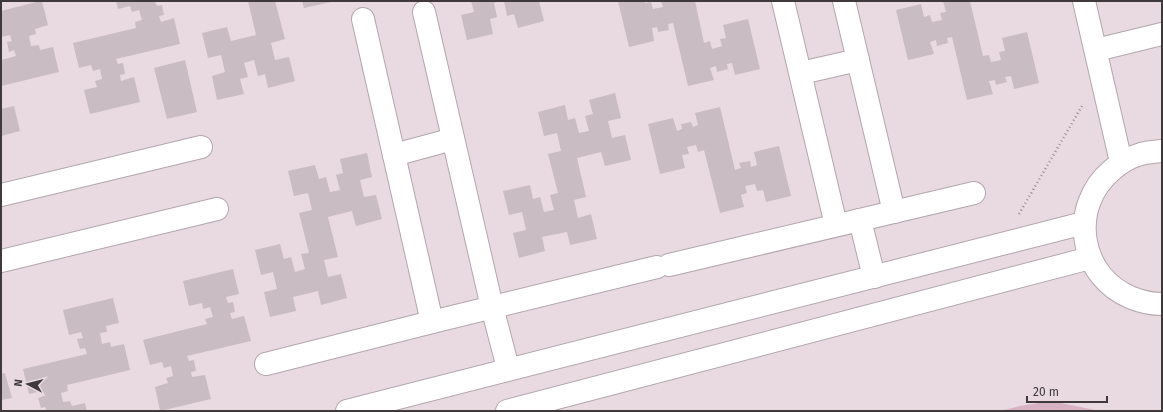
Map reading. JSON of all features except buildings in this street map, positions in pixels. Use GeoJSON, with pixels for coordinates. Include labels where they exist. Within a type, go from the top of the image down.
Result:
{"type":"FeatureCollection","features":[{"type":"Feature","properties":{"kind":"street"},"geometry":{"type":"LineString","coordinates":[[783,1],[836,226]]}},
{"type":"Feature","properties":{"kind":"street"},"geometry":{"type":"LineString","coordinates":[[844,1],[894,212]]}},
{"type":"Feature","properties":{"kind":"street"},"geometry":{"type":"LineString","coordinates":[[1084,1],[1121,162]]}},
{"type":"Feature","properties":{"kind":"street"},"geometry":{"type":"LineString","coordinates":[[424,12],[492,307],[508,368]]}},
{"type":"Feature","properties":{"kind":"street"},"geometry":{"type":"LineString","coordinates":[[363,19],[432,322]]}},
{"type":"Feature","properties":{"kind":"street"},"geometry":{"type":"LineString","coordinates":[[1096,50],[1162,34]]}},
{"type":"Feature","properties":{"kind":"street"},"geometry":{"type":"LineString","coordinates":[[801,73],[858,60]]}},
{"type":"Feature","properties":{"kind":"street"},"geometry":{"type":"LineString","coordinates":[[394,155],[453,139]]}},
{"type":"Feature","properties":{"kind":"street"},"geometry":{"type":"LineString","coordinates":[[1,195],[202,147]]}},
{"type":"Feature","properties":{"kind":"street"},"geometry":{"type":"LineString","coordinates":[[1162,151],[1141,154],[1121,162],[1103,178],[1090,199],[1084,223],[1085,240],[1090,258],[1099,273],[1111,286],[1124,295],[1140,301],[1162,304]]}},
{"type":"Feature","properties":{"kind":"street"},"geometry":{"type":"LineString","coordinates":[[266,364],[492,307],[974,193]]}},
{"type":"Feature","properties":{"kind":"street"},"geometry":{"type":"LineString","coordinates":[[1,261],[217,209]]}},
{"type":"Feature","properties":{"kind":"street"},"geometry":{"type":"LineString","coordinates":[[860,220],[874,277]]}},
{"type":"Feature","properties":{"kind":"street"},"geometry":{"type":"LineString","coordinates":[[347,411],[508,368],[1084,223]]}},
{"type":"Feature","properties":{"kind":"street"},"geometry":{"type":"LineString","coordinates":[[508,411],[1090,258]]}},
{"type":"Feature","properties":{"kind":"path"},"geometry":{"type":"LineString","coordinates":[[1016,219],[1082,106],[1080,99]]}},
{"type":"Feature","properties":{"kind":"shaded area"},"geometry":{"type":"Polygon","coordinates":[[[1051,401],[1100,411],[1001,411],[1020,406],[1051,401]]]}}]}
